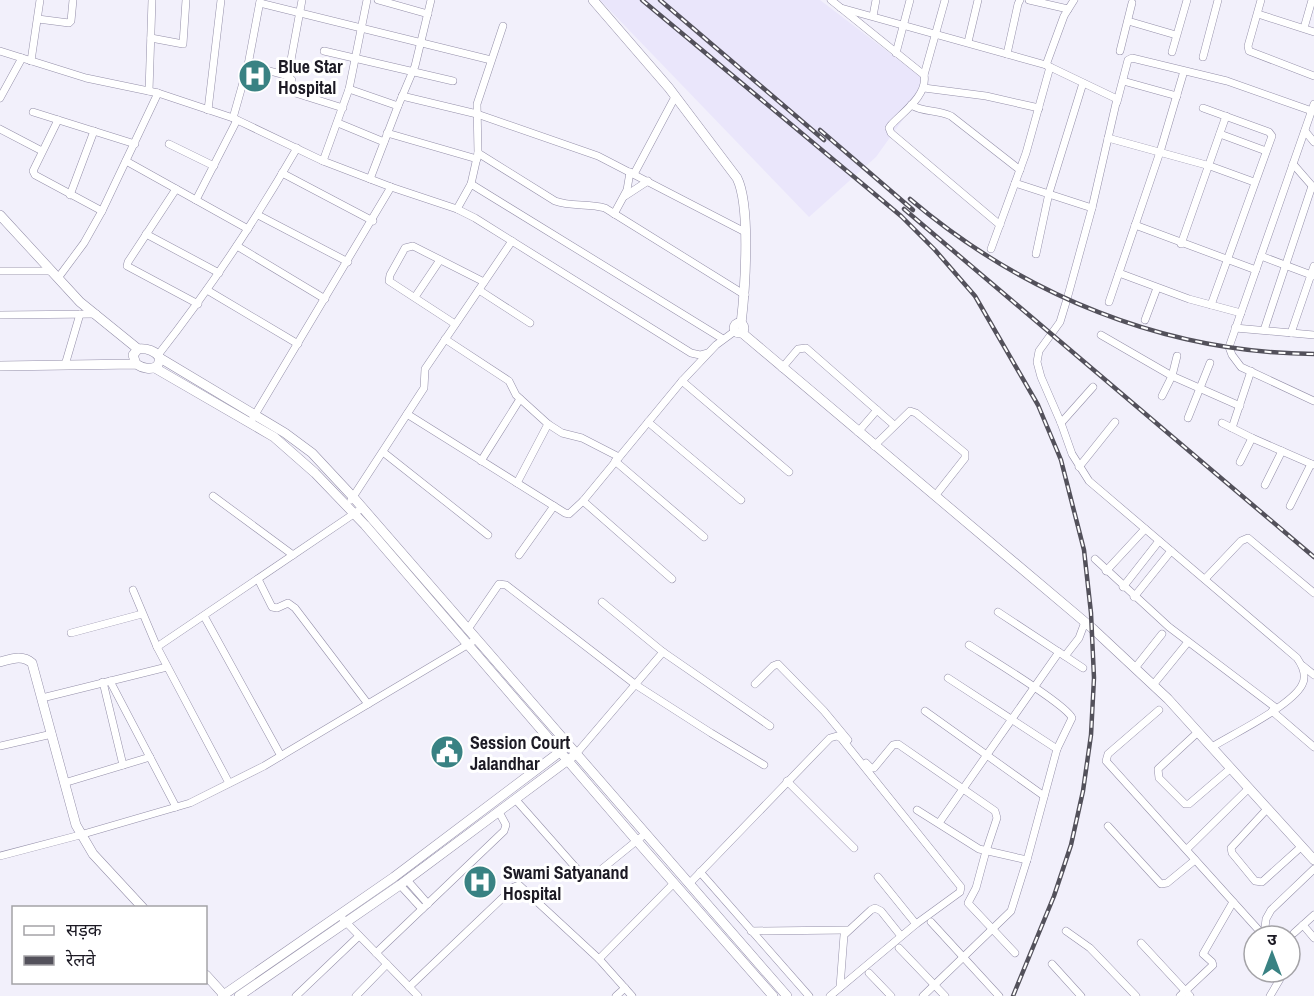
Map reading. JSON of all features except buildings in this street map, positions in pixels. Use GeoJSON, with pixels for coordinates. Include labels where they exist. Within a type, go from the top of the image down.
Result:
{"type":"FeatureCollection","features":[{"type":"Feature","properties":{"kind":"street"},"geometry":{"type":"LineString","coordinates":[[31,61],[40,0]]}},
{"type":"Feature","properties":{"kind":"street"},"geometry":{"type":"LineString","coordinates":[[38,19],[69,23],[73,0]]}},
{"type":"Feature","properties":{"kind":"street"},"geometry":{"type":"LineString","coordinates":[[149,91],[152,0]]}},
{"type":"Feature","properties":{"kind":"street"},"geometry":{"type":"LineString","coordinates":[[151,38],[183,44],[186,0]]}},
{"type":"Feature","properties":{"kind":"street"},"geometry":{"type":"LineString","coordinates":[[208,110],[221,0]]}},
{"type":"Feature","properties":{"kind":"street"},"geometry":{"type":"LineString","coordinates":[[288,76],[302,0]]}},
{"type":"Feature","properties":{"kind":"street"},"geometry":{"type":"LineString","coordinates":[[324,161],[349,89],[367,0]]}},
{"type":"Feature","properties":{"kind":"street"},"geometry":{"type":"LineString","coordinates":[[378,0],[396,2],[428,14]]}},
{"type":"Feature","properties":{"kind":"street"},"geometry":{"type":"LineString","coordinates":[[370,179],[413,71],[430,0]]}},
{"type":"Feature","properties":{"kind":"street"},"geometry":{"type":"LineString","coordinates":[[407,414],[569,514],[583,501],[682,381],[723,339],[739,329],[745,295],[743,194],[737,178],[675,96],[593,0]]}},
{"type":"Feature","properties":{"kind":"street"},"geometry":{"type":"LineString","coordinates":[[873,16],[876,0]]}},
{"type":"Feature","properties":{"kind":"street"},"geometry":{"type":"LineString","coordinates":[[896,53],[910,0]]}},
{"type":"Feature","properties":{"kind":"street"},"geometry":{"type":"LineString","coordinates":[[945,0],[924,75],[924,88],[889,128],[891,133],[1000,225]]}},
{"type":"Feature","properties":{"kind":"street"},"geometry":{"type":"LineString","coordinates":[[968,42],[978,0]]}},
{"type":"Feature","properties":{"kind":"street"},"geometry":{"type":"LineString","coordinates":[[1007,54],[1020,0]]}},
{"type":"Feature","properties":{"kind":"street"},"geometry":{"type":"LineString","coordinates":[[1029,0],[1068,9]]}},
{"type":"Feature","properties":{"kind":"street"},"geometry":{"type":"LineString","coordinates":[[991,249],[1020,170],[1039,108],[1048,66],[1068,9],[1074,0]]}},
{"type":"Feature","properties":{"kind":"street"},"geometry":{"type":"LineString","coordinates":[[1172,52],[1187,0]]}},
{"type":"Feature","properties":{"kind":"street"},"geometry":{"type":"LineString","coordinates":[[1203,57],[1218,0]]}},
{"type":"Feature","properties":{"kind":"street"},"geometry":{"type":"LineString","coordinates":[[1262,0],[1248,46],[1249,51],[1314,76]]}},
{"type":"Feature","properties":{"kind":"street"},"geometry":{"type":"LineString","coordinates":[[1304,28],[1312,0]]}},
{"type":"Feature","properties":{"kind":"street"},"geometry":{"type":"LineString","coordinates":[[196,200],[235,119],[260,2],[491,60]]}},
{"type":"Feature","properties":{"kind":"street"},"geometry":{"type":"LineString","coordinates":[[836,3],[873,16],[1048,66],[1114,96],[1117,102]]}},
{"type":"Feature","properties":{"kind":"street"},"geometry":{"type":"LineString","coordinates":[[836,3],[924,75]]}},
{"type":"Feature","properties":{"kind":"street"},"geometry":{"type":"LineString","coordinates":[[1120,51],[1132,3]]}},
{"type":"Feature","properties":{"kind":"street"},"geometry":{"type":"LineString","coordinates":[[1258,14],[1314,32]]}},
{"type":"Feature","properties":{"kind":"street"},"geometry":{"type":"LineString","coordinates":[[1128,21],[1176,35]]}},
{"type":"Feature","properties":{"kind":"street"},"geometry":{"type":"LineString","coordinates":[[457,209],[471,184],[477,156],[478,99],[503,26]]}},
{"type":"Feature","properties":{"kind":"street"},"geometry":{"type":"LineString","coordinates":[[0,51],[86,78],[158,93],[235,119],[324,161],[457,209],[692,353],[707,354]]}},
{"type":"Feature","properties":{"kind":"street"},"geometry":{"type":"LineString","coordinates":[[324,51],[453,81]]}},
{"type":"Feature","properties":{"kind":"street"},"geometry":{"type":"LineString","coordinates":[[0,98],[22,58]]}},
{"type":"Feature","properties":{"kind":"street"},"geometry":{"type":"LineString","coordinates":[[1314,400],[1242,367],[1232,355],[1229,347],[1313,108],[1227,81],[1130,58],[1092,208],[1059,322],[1039,351],[1041,377],[1067,443],[1079,467],[1096,489],[1298,658],[1303,666],[1314,675]]}},
{"type":"Feature","properties":{"kind":"street"},"geometry":{"type":"LineString","coordinates":[[248,65],[288,76],[292,80],[290,90],[292,92],[343,108]]}},
{"type":"Feature","properties":{"kind":"street"},"geometry":{"type":"LineString","coordinates":[[1109,302],[1160,152],[1184,71]]}},
{"type":"Feature","properties":{"kind":"street"},"geometry":{"type":"LineString","coordinates":[[1123,81],[1177,96]]}},
{"type":"Feature","properties":{"kind":"street"},"geometry":{"type":"LineString","coordinates":[[1036,254],[1049,193],[1083,83]]}},
{"type":"Feature","properties":{"kind":"street"},"geometry":{"type":"LineString","coordinates":[[924,88],[986,96],[1039,108]]}},
{"type":"Feature","properties":{"kind":"street"},"geometry":{"type":"LineString","coordinates":[[349,89],[398,106]]}},
{"type":"Feature","properties":{"kind":"street"},"geometry":{"type":"LineString","coordinates":[[58,278],[84,243],[102,211],[158,93]]}},
{"type":"Feature","properties":{"kind":"street"},"geometry":{"type":"LineString","coordinates":[[402,96],[477,114],[598,156],[744,232]]}},
{"type":"Feature","properties":{"kind":"street"},"geometry":{"type":"LineString","coordinates":[[614,214],[625,196],[632,173],[675,96]]}},
{"type":"Feature","properties":{"kind":"street"},"geometry":{"type":"LineString","coordinates":[[911,105],[923,111],[951,116],[1020,170]]}},
{"type":"Feature","properties":{"kind":"street"},"geometry":{"type":"LineString","coordinates":[[1203,108],[1269,132],[1272,136],[1211,305]]}},
{"type":"Feature","properties":{"kind":"street"},"geometry":{"type":"LineString","coordinates":[[33,112],[135,144]]}},
{"type":"Feature","properties":{"kind":"street"},"geometry":{"type":"LineString","coordinates":[[1181,244],[1226,116]]}},
{"type":"Feature","properties":{"kind":"street"},"geometry":{"type":"LineString","coordinates":[[58,120],[33,171],[70,195],[102,211]]}},
{"type":"Feature","properties":{"kind":"street"},"geometry":{"type":"LineString","coordinates":[[338,123],[384,142]]}},
{"type":"Feature","properties":{"kind":"street"},"geometry":{"type":"LineString","coordinates":[[0,129],[42,151]]}},
{"type":"Feature","properties":{"kind":"street"},"geometry":{"type":"LineString","coordinates":[[70,195],[94,131]]}},
{"type":"Feature","properties":{"kind":"street"},"geometry":{"type":"LineString","coordinates":[[1305,131],[1314,142]]}},
{"type":"Feature","properties":{"kind":"street"},"geometry":{"type":"LineString","coordinates":[[387,133],[477,156],[555,201],[597,206],[614,214],[745,295]]}},
{"type":"Feature","properties":{"kind":"street"},"geometry":{"type":"LineString","coordinates":[[1220,134],[1266,152]]}},
{"type":"Feature","properties":{"kind":"street"},"geometry":{"type":"LineString","coordinates":[[1108,138],[1210,166],[1254,182]]}},
{"type":"Feature","properties":{"kind":"street"},"geometry":{"type":"LineString","coordinates":[[169,144],[214,166]]}},
{"type":"Feature","properties":{"kind":"street"},"geometry":{"type":"LineString","coordinates":[[155,368],[159,356],[198,304],[258,215],[297,148]]}},
{"type":"Feature","properties":{"kind":"street"},"geometry":{"type":"LineString","coordinates":[[126,161],[248,229]]}},
{"type":"Feature","properties":{"kind":"street"},"geometry":{"type":"LineString","coordinates":[[1264,330],[1313,187],[1293,164]]}},
{"type":"Feature","properties":{"kind":"street"},"geometry":{"type":"LineString","coordinates":[[282,173],[373,221]]}},
{"type":"Feature","properties":{"kind":"street"},"geometry":{"type":"LineString","coordinates":[[625,196],[648,182]]}},
{"type":"Feature","properties":{"kind":"street"},"geometry":{"type":"LineString","coordinates":[[1015,183],[1092,208]]}},
{"type":"Feature","properties":{"kind":"street"},"geometry":{"type":"LineString","coordinates":[[471,184],[723,339]]}},
{"type":"Feature","properties":{"kind":"street"},"geometry":{"type":"LineString","coordinates":[[253,419],[373,221],[391,187]]}},
{"type":"Feature","properties":{"kind":"street"},"geometry":{"type":"LineString","coordinates":[[176,189],[128,262],[128,268],[198,304]]}},
{"type":"Feature","properties":{"kind":"street"},"geometry":{"type":"LineString","coordinates":[[0,215],[80,302],[138,349],[148,350],[159,356],[253,419],[294,454],[346,506],[358,511],[468,629],[570,745],[572,757],[637,841],[773,996]]}},
{"type":"Feature","properties":{"kind":"street"},"geometry":{"type":"LineString","coordinates":[[258,215],[348,262]]}},
{"type":"Feature","properties":{"kind":"street"},"geometry":{"type":"LineString","coordinates":[[1135,225],[1256,270]]}},
{"type":"Feature","properties":{"kind":"street"},"geometry":{"type":"LineString","coordinates":[[146,234],[219,273]]}},
{"type":"Feature","properties":{"kind":"street"},"geometry":{"type":"LineString","coordinates":[[346,506],[354,498],[425,386],[425,369],[512,241]]}},
{"type":"Feature","properties":{"kind":"street"},"geometry":{"type":"LineString","coordinates":[[237,246],[326,299]]}},
{"type":"Feature","properties":{"kind":"street"},"geometry":{"type":"LineString","coordinates":[[455,324],[388,279],[405,248],[413,246],[484,282]]}},
{"type":"Feature","properties":{"kind":"street"},"geometry":{"type":"LineString","coordinates":[[1261,256],[1313,276]]}},
{"type":"Feature","properties":{"kind":"street"},"geometry":{"type":"LineString","coordinates":[[415,297],[440,260]]}},
{"type":"Feature","properties":{"kind":"street"},"geometry":{"type":"LineString","coordinates":[[1291,333],[1313,276],[1314,266]]}},
{"type":"Feature","properties":{"kind":"street"},"geometry":{"type":"LineString","coordinates":[[0,271],[50,271]]}},
{"type":"Feature","properties":{"kind":"street"},"geometry":{"type":"LineString","coordinates":[[1119,273],[1157,288],[1240,313]]}},
{"type":"Feature","properties":{"kind":"street"},"geometry":{"type":"LineString","coordinates":[[1145,320],[1157,288]]}},
{"type":"Feature","properties":{"kind":"street"},"geometry":{"type":"LineString","coordinates":[[207,290],[298,344]]}},
{"type":"Feature","properties":{"kind":"street"},"geometry":{"type":"LineString","coordinates":[[479,290],[530,323]]}},
{"type":"Feature","properties":{"kind":"street"},"geometry":{"type":"LineString","coordinates":[[65,365],[80,314]]}},
{"type":"Feature","properties":{"kind":"street"},"geometry":{"type":"LineString","coordinates":[[0,315],[96,314]]}},
{"type":"Feature","properties":{"kind":"street"},"geometry":{"type":"LineString","coordinates":[[1235,328],[1314,335]]}},
{"type":"Feature","properties":{"kind":"street"},"geometry":{"type":"LineString","coordinates":[[739,329],[874,446],[1085,622],[1135,668],[1212,747],[1314,860]]}},
{"type":"Feature","properties":{"kind":"street"},"geometry":{"type":"LineString","coordinates":[[1101,335],[1172,376],[1240,406]]}},
{"type":"Feature","properties":{"kind":"street"},"geometry":{"type":"LineString","coordinates":[[445,339],[509,381],[512,390],[520,399],[548,424],[562,433],[582,438],[617,459],[704,537]]}},
{"type":"Feature","properties":{"kind":"street"},"geometry":{"type":"LineString","coordinates":[[782,368],[798,349],[806,348],[894,425]]}},
{"type":"Feature","properties":{"kind":"street"},"geometry":{"type":"LineString","coordinates":[[136,364],[132,357],[138,349]]}},
{"type":"Feature","properties":{"kind":"street"},"geometry":{"type":"LineString","coordinates":[[1162,396],[1172,376],[1177,356]]}},
{"type":"Feature","properties":{"kind":"street"},"geometry":{"type":"LineString","coordinates":[[1188,418],[1210,363]]}},
{"type":"Feature","properties":{"kind":"street"},"geometry":{"type":"LineString","coordinates":[[0,366],[136,364],[144,368],[155,368],[253,419],[312,453],[354,498],[358,511],[561,752],[572,757],[645,834],[787,996]]}},
{"type":"Feature","properties":{"kind":"street"},"geometry":{"type":"LineString","coordinates":[[1232,428],[1251,371]]}},
{"type":"Feature","properties":{"kind":"street"},"geometry":{"type":"LineString","coordinates":[[682,381],[789,472]]}},
{"type":"Feature","properties":{"kind":"street"},"geometry":{"type":"LineString","coordinates":[[1061,423],[1093,387]]}},
{"type":"Feature","properties":{"kind":"street"},"geometry":{"type":"LineString","coordinates":[[482,461],[520,399]]}},
{"type":"Feature","properties":{"kind":"street"},"geometry":{"type":"LineString","coordinates":[[858,432],[877,410]]}},
{"type":"Feature","properties":{"kind":"street"},"geometry":{"type":"LineString","coordinates":[[874,446],[908,411],[913,411],[964,453],[965,458],[934,496]]}},
{"type":"Feature","properties":{"kind":"street"},"geometry":{"type":"LineString","coordinates":[[648,422],[741,500]]}},
{"type":"Feature","properties":{"kind":"street"},"geometry":{"type":"LineString","coordinates":[[1079,467],[1115,422]]}},
{"type":"Feature","properties":{"kind":"street"},"geometry":{"type":"LineString","coordinates":[[1222,423],[1312,465],[1290,506]]}},
{"type":"Feature","properties":{"kind":"street"},"geometry":{"type":"LineString","coordinates":[[517,483],[548,424]]}},
{"type":"Feature","properties":{"kind":"street"},"geometry":{"type":"LineString","coordinates":[[1240,462],[1252,438]]}},
{"type":"Feature","properties":{"kind":"street"},"geometry":{"type":"LineString","coordinates":[[1265,484],[1282,451]]}},
{"type":"Feature","properties":{"kind":"street"},"geometry":{"type":"LineString","coordinates":[[383,452],[488,535]]}},
{"type":"Feature","properties":{"kind":"street"},"geometry":{"type":"LineString","coordinates":[[213,496],[293,555]]}},
{"type":"Feature","properties":{"kind":"street"},"geometry":{"type":"LineString","coordinates":[[583,501],[672,579]]}},
{"type":"Feature","properties":{"kind":"street"},"geometry":{"type":"LineString","coordinates":[[519,555],[554,506]]}},
{"type":"Feature","properties":{"kind":"street"},"geometry":{"type":"LineString","coordinates":[[157,647],[358,511]]}},
{"type":"Feature","properties":{"kind":"street"},"geometry":{"type":"LineString","coordinates":[[1106,571],[1145,529]]}},
{"type":"Feature","properties":{"kind":"street"},"geometry":{"type":"LineString","coordinates":[[1205,579],[1241,541],[1248,538],[1314,593]]}},
{"type":"Feature","properties":{"kind":"street"},"geometry":{"type":"LineString","coordinates":[[1123,587],[1159,541]]}},
{"type":"Feature","properties":{"kind":"street"},"geometry":{"type":"LineString","coordinates":[[1134,597],[1171,551]]}},
{"type":"Feature","properties":{"kind":"street"},"geometry":{"type":"LineString","coordinates":[[1095,559],[1134,597],[1274,710],[1314,747]]}},
{"type":"Feature","properties":{"kind":"street"},"geometry":{"type":"LineString","coordinates":[[258,579],[272,607],[277,608],[288,603],[295,608],[368,704]]}},
{"type":"Feature","properties":{"kind":"street"},"geometry":{"type":"LineString","coordinates":[[468,629],[496,587],[503,583],[636,685],[764,765]]}},
{"type":"Feature","properties":{"kind":"street"},"geometry":{"type":"LineString","coordinates":[[133,590],[157,647],[229,783]]}},
{"type":"Feature","properties":{"kind":"street"},"geometry":{"type":"LineString","coordinates":[[602,602],[663,652],[770,726]]}},
{"type":"Feature","properties":{"kind":"street"},"geometry":{"type":"LineString","coordinates":[[998,612],[1083,668]]}},
{"type":"Feature","properties":{"kind":"street"},"geometry":{"type":"LineString","coordinates":[[71,633],[142,614]]}},
{"type":"Feature","properties":{"kind":"street"},"geometry":{"type":"LineString","coordinates":[[204,616],[281,756]]}},
{"type":"Feature","properties":{"kind":"street"},"geometry":{"type":"LineString","coordinates":[[939,823],[1034,688],[1062,654],[1079,638],[1085,622]]}},
{"type":"Feature","properties":{"kind":"street"},"geometry":{"type":"LineString","coordinates":[[1135,668],[1162,634]]}},
{"type":"Feature","properties":{"kind":"street"},"geometry":{"type":"LineString","coordinates":[[0,856],[190,803],[281,756],[477,639]]}},
{"type":"Feature","properties":{"kind":"street"},"geometry":{"type":"LineString","coordinates":[[1153,685],[1188,642]]}},
{"type":"Feature","properties":{"kind":"street"},"geometry":{"type":"LineString","coordinates":[[923,996],[993,930],[1013,907],[1028,860],[1057,749],[1072,716],[969,645]]}},
{"type":"Feature","properties":{"kind":"street"},"geometry":{"type":"LineString","coordinates":[[239,996],[467,829],[499,812],[572,757],[663,652]]}},
{"type":"Feature","properties":{"kind":"street"},"geometry":{"type":"LineString","coordinates":[[0,662],[17,658],[30,660],[34,667],[80,835],[93,854],[141,906]]}},
{"type":"Feature","properties":{"kind":"street"},"geometry":{"type":"LineString","coordinates":[[755,684],[778,664],[825,711],[871,768],[874,768],[893,745],[897,744],[997,813],[976,888],[968,903],[1015,953]]}},
{"type":"Feature","properties":{"kind":"street"},"geometry":{"type":"LineString","coordinates":[[1212,747],[1274,710],[1302,685],[1303,666]]}},
{"type":"Feature","properties":{"kind":"street"},"geometry":{"type":"LineString","coordinates":[[42,698],[167,667]]}},
{"type":"Feature","properties":{"kind":"street"},"geometry":{"type":"LineString","coordinates":[[948,678],[1057,749]]}},
{"type":"Feature","properties":{"kind":"street"},"geometry":{"type":"LineString","coordinates":[[107,682],[176,807]]}},
{"type":"Feature","properties":{"kind":"street"},"geometry":{"type":"LineString","coordinates":[[107,682],[123,765]]}},
{"type":"Feature","properties":{"kind":"street"},"geometry":{"type":"LineString","coordinates":[[1159,710],[1108,754],[1106,762],[1253,924]]}},
{"type":"Feature","properties":{"kind":"street"},"geometry":{"type":"LineString","coordinates":[[925,711],[1044,796]]}},
{"type":"Feature","properties":{"kind":"street"},"geometry":{"type":"LineString","coordinates":[[1198,732],[1158,769],[1159,778],[1185,804],[1189,804],[1231,768]]}},
{"type":"Feature","properties":{"kind":"street"},"geometry":{"type":"LineString","coordinates":[[0,746],[52,734]]}},
{"type":"Feature","properties":{"kind":"street"},"geometry":{"type":"LineString","coordinates":[[688,884],[830,738],[837,736],[841,738],[961,885],[960,892],[916,924],[830,996]]}},
{"type":"Feature","properties":{"kind":"street"},"geometry":{"type":"LineString","coordinates":[[207,976],[224,996],[342,919],[404,883],[570,745]]}},
{"type":"Feature","properties":{"kind":"street"},"geometry":{"type":"LineString","coordinates":[[64,783],[150,757]]}},
{"type":"Feature","properties":{"kind":"street"},"geometry":{"type":"LineString","coordinates":[[787,781],[854,848]]}},
{"type":"Feature","properties":{"kind":"street"},"geometry":{"type":"LineString","coordinates":[[1187,849],[1248,789]]}},
{"type":"Feature","properties":{"kind":"street"},"geometry":{"type":"LineString","coordinates":[[516,800],[585,878],[592,877],[645,834]]}},
{"type":"Feature","properties":{"kind":"street"},"geometry":{"type":"LineString","coordinates":[[1267,808],[1231,848],[1232,853],[1255,880],[1262,882],[1302,846]]}},
{"type":"Feature","properties":{"kind":"street"},"geometry":{"type":"LineString","coordinates":[[917,810],[974,846],[1028,860]]}},
{"type":"Feature","properties":{"kind":"street"},"geometry":{"type":"LineString","coordinates":[[376,953],[504,831],[506,825],[499,812]]}},
{"type":"Feature","properties":{"kind":"street"},"geometry":{"type":"LineString","coordinates":[[1108,826],[1161,884],[1167,883],[1195,860]]}},
{"type":"Feature","properties":{"kind":"street"},"geometry":{"type":"LineString","coordinates":[[1265,924],[1271,910],[1314,869]]}},
{"type":"Feature","properties":{"kind":"street"},"geometry":{"type":"LineString","coordinates":[[700,872],[809,996]]}},
{"type":"Feature","properties":{"kind":"street"},"geometry":{"type":"LineString","coordinates":[[878,877],[916,924]]}},
{"type":"Feature","properties":{"kind":"street"},"geometry":{"type":"LineString","coordinates":[[404,883],[425,907]]}},
{"type":"Feature","properties":{"kind":"street"},"geometry":{"type":"LineString","coordinates":[[599,959],[674,883]]}},
{"type":"Feature","properties":{"kind":"street"},"geometry":{"type":"LineString","coordinates":[[342,919],[412,993],[516,885],[522,886],[599,959],[632,996]]}},
{"type":"Feature","properties":{"kind":"street"},"geometry":{"type":"LineString","coordinates":[[1141,943],[1185,994],[1213,965],[1203,954],[1233,902]]}},
{"type":"Feature","properties":{"kind":"street"},"geometry":{"type":"LineString","coordinates":[[840,987],[843,940],[847,930],[876,908],[881,910],[901,936]]}},
{"type":"Feature","properties":{"kind":"street"},"geometry":{"type":"LineString","coordinates":[[1314,915],[1303,926],[1314,938]]}},
{"type":"Feature","properties":{"kind":"street"},"geometry":{"type":"LineString","coordinates":[[931,922],[999,996]]}},
{"type":"Feature","properties":{"kind":"street"},"geometry":{"type":"LineString","coordinates":[[751,931],[847,930]]}},
{"type":"Feature","properties":{"kind":"street"},"geometry":{"type":"LineString","coordinates":[[1066,931],[1090,948],[1136,996]]}},
{"type":"Feature","properties":{"kind":"street"},"geometry":{"type":"LineString","coordinates":[[296,996],[359,936]]}},
{"type":"Feature","properties":{"kind":"street"},"geometry":{"type":"LineString","coordinates":[[899,948],[945,996]]}},
{"type":"Feature","properties":{"kind":"street"},"geometry":{"type":"LineString","coordinates":[[356,996],[387,964]]}},
{"type":"Feature","properties":{"kind":"street"},"geometry":{"type":"LineString","coordinates":[[1052,964],[1081,996]]}},
{"type":"Feature","properties":{"kind":"street"},"geometry":{"type":"LineString","coordinates":[[869,973],[891,996]]}},
{"type":"Feature","properties":{"kind":"street"},"geometry":{"type":"LineString","coordinates":[[616,996],[625,988]]}},
{"type":"Feature","properties":{"kind":"shaded area"},"geometry":{"type":"Polygon","coordinates":[[[600,0],[820,0],[929,83],[876,157],[809,217],[600,0]]]}},
{"type":"Feature","properties":{"kind":"railway"},"geometry":{"type":"LineString","coordinates":[[642,0],[901,216],[935,250],[975,296],[1038,405],[1061,460],[1084,550],[1091,613],[1094,678],[1091,735],[1083,791],[1071,845],[1054,896],[1013,996]]}},
{"type":"Feature","properties":{"kind":"railway"},"geometry":{"type":"LineString","coordinates":[[660,0],[824,140]]}},
{"type":"Feature","properties":{"kind":"railway"},"geometry":{"type":"LineString","coordinates":[[820,130],[913,210]]}},
{"type":"Feature","properties":{"kind":"railway"},"geometry":{"type":"LineString","coordinates":[[910,199],[954,233],[1000,264],[1048,290],[1098,312],[1150,330],[1204,343],[1258,351],[1314,354]]}},
{"type":"Feature","properties":{"kind":"railway"},"geometry":{"type":"LineString","coordinates":[[904,209],[1314,557]]}},
{"type":"Feature","properties":{"kind":"place","name":"Blue Star Hospital"},"geometry":{"type":"Point","coordinates":[255,76]}},
{"type":"Feature","properties":{"kind":"place","name":"Session Court Jalandhar"},"geometry":{"type":"Point","coordinates":[447,752]}},
{"type":"Feature","properties":{"kind":"place","name":"Swami Satyanand Hospital"},"geometry":{"type":"Point","coordinates":[480,882]}}]}
